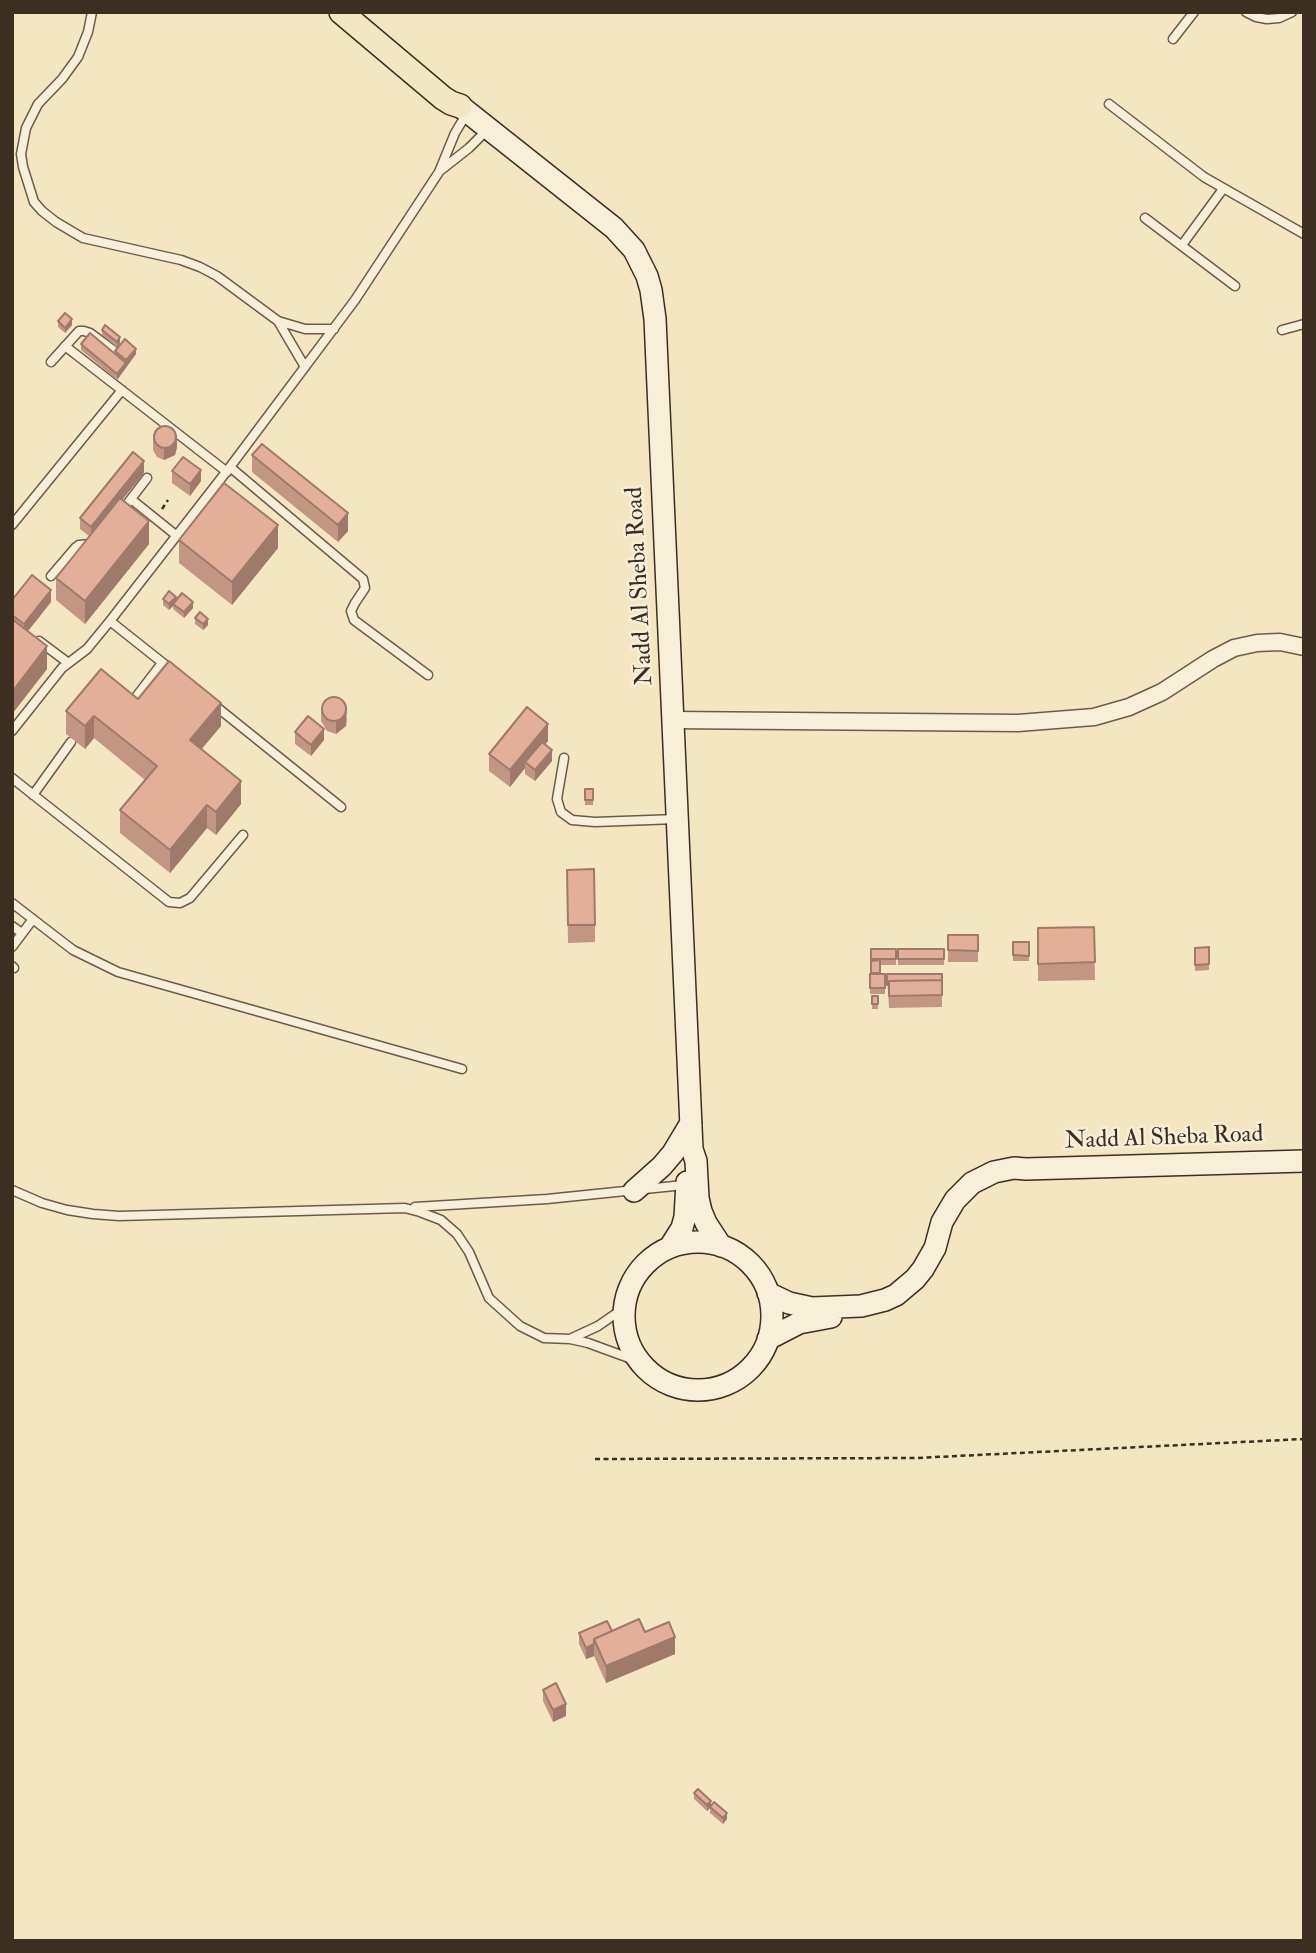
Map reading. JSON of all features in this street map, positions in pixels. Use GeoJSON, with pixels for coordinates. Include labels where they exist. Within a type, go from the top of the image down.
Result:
{"type":"FeatureCollection","features":[{"type":"Feature","properties":{"kind":"main road"},"geometry":{"type":"LineString","coordinates":[[341,12],[443,98],[464,108]]}},
{"type":"Feature","properties":{"kind":"main road"},"geometry":{"type":"LineString","coordinates":[[355,12],[451,92],[464,108]]}},
{"type":"Feature","properties":{"kind":"main road","name":"Nadd Al Sheba Road"},"geometry":{"type":"LineString","coordinates":[[464,108],[614,228],[634,250],[641,263],[654,304],[692,1149],[696,1161],[701,1211],[721,1246]]}},
{"type":"Feature","properties":{"kind":"main road"},"geometry":{"type":"LineString","coordinates":[[634,1191],[668,1159],[691,1123]]}},
{"type":"Feature","properties":{"kind":"main road","name":"Nadd Al Sheba Road"},"geometry":{"type":"LineString","coordinates":[[670,1247],[682,1228],[685,1217],[687,1162],[692,1149]]}},
{"type":"Feature","properties":{"kind":"main road","name":"Nadd Al Sheba Road"},"geometry":{"type":"LineString","coordinates":[[768,1293],[789,1303],[812,1308],[861,1307],[885,1300],[906,1287],[923,1269],[948,1211],[963,1191],[989,1174],[1014,1168],[1304,1161]]}},
{"type":"Feature","properties":{"kind":"main road","name":"Nadd Al Sheba Road"},"geometry":{"type":"LineString","coordinates":[[768,1339],[799,1322],[876,1312],[899,1303],[919,1288],[934,1269],[956,1214],[972,1195],[990,1182],[1026,1169]]}},
{"type":"Feature","properties":{"kind":"main road"},"geometry":{"type":"LineString","coordinates":[[695,1242],[721,1246],[731,1250],[758,1273],[768,1293],[772,1316],[768,1339],[757,1359],[741,1376],[709,1389],[686,1389],[656,1377],[640,1362],[628,1342],[624,1308],[630,1286],[642,1267],[660,1252],[695,1242]]}},
{"type":"Feature","properties":{"kind":"street"},"geometry":{"type":"LineString","coordinates":[[673,720],[1018,723],[1094,717],[1129,707],[1162,692],[1213,659],[1234,649],[1257,643],[1280,642],[1304,647]]}},
{"type":"Feature","properties":{"kind":"lane"},"geometry":{"type":"LineString","coordinates":[[92,12],[88,32],[78,57],[38,104],[17,154],[34,202],[71,232],[200,267],[217,276],[278,321],[305,329],[334,329]]}},
{"type":"Feature","properties":{"kind":"lane"},"geometry":{"type":"LineString","coordinates":[[1173,39],[1194,12]]}},
{"type":"Feature","properties":{"kind":"lane"},"geometry":{"type":"LineString","coordinates":[[1246,12],[1267,19],[1279,18],[1292,12]]}},
{"type":"Feature","properties":{"kind":"lane"},"geometry":{"type":"LineString","coordinates":[[1109,104],[1223,189],[1304,234]]}},
{"type":"Feature","properties":{"kind":"lane"},"geometry":{"type":"LineString","coordinates":[[12,731],[67,662],[87,649],[110,621],[334,329],[439,172],[464,108]]}},
{"type":"Feature","properties":{"kind":"lane"},"geometry":{"type":"LineString","coordinates":[[439,172],[488,129]]}},
{"type":"Feature","properties":{"kind":"lane"},"geometry":{"type":"LineString","coordinates":[[1182,245],[1223,189]]}},
{"type":"Feature","properties":{"kind":"lane"},"geometry":{"type":"LineString","coordinates":[[1145,218],[1235,286]]}},
{"type":"Feature","properties":{"kind":"lane"},"geometry":{"type":"LineString","coordinates":[[278,321],[304,368]]}},
{"type":"Feature","properties":{"kind":"lane"},"geometry":{"type":"LineString","coordinates":[[1282,330],[1304,324]]}},
{"type":"Feature","properties":{"kind":"lane"},"geometry":{"type":"LineString","coordinates":[[51,362],[76,333],[84,331],[113,350]]}},
{"type":"Feature","properties":{"kind":"lane"},"geometry":{"type":"LineString","coordinates":[[65,346],[228,470],[363,579],[365,588],[351,611],[354,620],[428,675]]}},
{"type":"Feature","properties":{"kind":"lane"},"geometry":{"type":"LineString","coordinates":[[12,526],[122,390]]}},
{"type":"Feature","properties":{"kind":"lane"},"geometry":{"type":"LineString","coordinates":[[115,519],[147,478]]}},
{"type":"Feature","properties":{"kind":"lane"},"geometry":{"type":"LineString","coordinates":[[131,499],[177,536]]}},
{"type":"Feature","properties":{"kind":"lane"},"geometry":{"type":"LineString","coordinates":[[51,576],[79,545],[99,540]]}},
{"type":"Feature","properties":{"kind":"lane"},"geometry":{"type":"LineString","coordinates":[[110,621],[183,680]]}},
{"type":"Feature","properties":{"kind":"lane"},"geometry":{"type":"LineString","coordinates":[[35,637],[67,662]]}},
{"type":"Feature","properties":{"kind":"lane"},"geometry":{"type":"LineString","coordinates":[[133,701],[162,663]]}},
{"type":"Feature","properties":{"kind":"lane"},"geometry":{"type":"LineString","coordinates":[[204,696],[341,807]]}},
{"type":"Feature","properties":{"kind":"lane"},"geometry":{"type":"LineString","coordinates":[[33,795],[71,742]]}},
{"type":"Feature","properties":{"kind":"lane"},"geometry":{"type":"LineString","coordinates":[[564,758],[557,799],[561,812],[572,820],[595,822],[677,819]]}},
{"type":"Feature","properties":{"kind":"lane"},"geometry":{"type":"LineString","coordinates":[[12,778],[164,900],[174,903],[190,898],[243,835]]}},
{"type":"Feature","properties":{"kind":"lane"},"geometry":{"type":"LineString","coordinates":[[12,903],[73,950],[118,972],[462,1069]]}},
{"type":"Feature","properties":{"kind":"lane"},"geometry":{"type":"LineString","coordinates":[[12,947],[33,919]]}},
{"type":"Feature","properties":{"kind":"lane"},"geometry":{"type":"LineString","coordinates":[[12,926],[22,933]]}},
{"type":"Feature","properties":{"kind":"lane"},"geometry":{"type":"LineString","coordinates":[[12,1190],[67,1210],[119,1216],[405,1208],[687,1185]]}},
{"type":"Feature","properties":{"kind":"lane"},"geometry":{"type":"LineString","coordinates":[[405,1208],[441,1220],[457,1234],[469,1252],[489,1298],[509,1318],[531,1333],[544,1338],[570,1339],[606,1348],[640,1362]]}},
{"type":"Feature","properties":{"kind":"lane"},"geometry":{"type":"LineString","coordinates":[[570,1339],[598,1326],[624,1308]]}},
{"type":"Feature","properties":{"kind":"path"},"geometry":{"type":"LineString","coordinates":[[595,1459],[917,1458],[1304,1439]]}},
{"type":"Feature","properties":{"kind":"building"},"geometry":{"type":"Polygon","coordinates":[[[65,313],[72,319],[65,328],[58,321],[65,313]]]}},
{"type":"Feature","properties":{"kind":"building"},"geometry":{"type":"Polygon","coordinates":[[[105,325],[120,337],[117,342],[102,330],[105,325]]]}},
{"type":"Feature","properties":{"kind":"building"},"geometry":{"type":"Polygon","coordinates":[[[90,333],[126,363],[117,374],[81,344],[90,333]]]}},
{"type":"Feature","properties":{"kind":"building"},"geometry":{"type":"Polygon","coordinates":[[[125,339],[136,349],[126,360],[115,351],[125,339]]]}},
{"type":"Feature","properties":{"kind":"building"},"geometry":{"type":"Polygon","coordinates":[[[165,426],[173,429],[176,437],[173,445],[165,448],[157,445],[154,437],[157,429],[165,426]]]}},
{"type":"Feature","properties":{"kind":"building"},"geometry":{"type":"Polygon","coordinates":[[[262,444],[348,513],[338,525],[252,455],[262,444]]]}},
{"type":"Feature","properties":{"kind":"building"},"geometry":{"type":"Polygon","coordinates":[[[133,452],[144,461],[91,527],[80,518],[133,452]]]}},
{"type":"Feature","properties":{"kind":"building"},"geometry":{"type":"Polygon","coordinates":[[[183,457],[201,470],[190,484],[172,471],[183,457]]]}},
{"type":"Feature","properties":{"kind":"building"},"geometry":{"type":"Polygon","coordinates":[[[224,483],[278,525],[232,582],[179,540],[224,483]]]}},
{"type":"Feature","properties":{"kind":"building"},"geometry":{"type":"Polygon","coordinates":[[[120,498],[149,521],[85,601],[56,578],[120,498]]]}},
{"type":"Feature","properties":{"kind":"building"},"geometry":{"type":"Polygon","coordinates":[[[32,575],[51,590],[24,624],[12,615],[12,600],[32,575]]]}},
{"type":"Feature","properties":{"kind":"building"},"geometry":{"type":"Polygon","coordinates":[[[169,591],[176,597],[169,604],[163,599],[169,591]]]}},
{"type":"Feature","properties":{"kind":"building"},"geometry":{"type":"Polygon","coordinates":[[[182,593],[193,602],[184,612],[173,604],[182,593]]]}},
{"type":"Feature","properties":{"kind":"building"},"geometry":{"type":"Polygon","coordinates":[[[200,612],[208,619],[203,624],[195,618],[200,612]]]}},
{"type":"Feature","properties":{"kind":"building"},"geometry":{"type":"Polygon","coordinates":[[[12,619],[47,646],[12,692],[12,619]]]}},
{"type":"Feature","properties":{"kind":"building"},"geometry":{"type":"Polygon","coordinates":[[[169,661],[221,703],[190,740],[241,781],[216,812],[207,805],[170,850],[120,810],[157,766],[94,716],[85,726],[66,711],[101,669],[138,699],[169,661]]]}},
{"type":"Feature","properties":{"kind":"building"},"geometry":{"type":"Polygon","coordinates":[[[334,697],[343,700],[346,709],[343,718],[334,721],[325,718],[322,709],[325,700],[334,697]]]}},
{"type":"Feature","properties":{"kind":"building"},"geometry":{"type":"Polygon","coordinates":[[[527,707],[548,724],[510,770],[489,754],[527,707]]]}},
{"type":"Feature","properties":{"kind":"building"},"geometry":{"type":"Polygon","coordinates":[[[308,716],[324,729],[311,745],[295,732],[308,716]]]}},
{"type":"Feature","properties":{"kind":"building"},"geometry":{"type":"Polygon","coordinates":[[[542,742],[552,750],[535,770],[525,762],[542,742]]]}},
{"type":"Feature","properties":{"kind":"building"},"geometry":{"type":"Polygon","coordinates":[[[585,789],[593,789],[593,800],[585,800],[585,789]]]}},
{"type":"Feature","properties":{"kind":"building"},"geometry":{"type":"Polygon","coordinates":[[[594,869],[595,925],[568,925],[567,870],[594,869]]]}},
{"type":"Feature","properties":{"kind":"building"},"geometry":{"type":"Polygon","coordinates":[[[1094,927],[1095,962],[1038,964],[1038,928],[1094,927]]]}},
{"type":"Feature","properties":{"kind":"building"},"geometry":{"type":"Polygon","coordinates":[[[948,935],[978,935],[978,951],[948,950],[948,935]]]}},
{"type":"Feature","properties":{"kind":"building"},"geometry":{"type":"Polygon","coordinates":[[[1013,942],[1029,942],[1029,956],[1013,955],[1013,942]]]}},
{"type":"Feature","properties":{"kind":"building"},"geometry":{"type":"Polygon","coordinates":[[[1209,947],[1209,964],[1195,965],[1195,948],[1209,947]]]}},
{"type":"Feature","properties":{"kind":"building"},"geometry":{"type":"Polygon","coordinates":[[[871,949],[896,949],[896,959],[871,959],[871,949]]]}},
{"type":"Feature","properties":{"kind":"building"},"geometry":{"type":"Polygon","coordinates":[[[898,949],[944,949],[944,959],[898,959],[898,949]]]}},
{"type":"Feature","properties":{"kind":"building"},"geometry":{"type":"Polygon","coordinates":[[[880,960],[880,973],[871,973],[871,961],[880,960]]]}},
{"type":"Feature","properties":{"kind":"building"},"geometry":{"type":"Polygon","coordinates":[[[870,974],[885,974],[885,988],[870,988],[870,974]]]}},
{"type":"Feature","properties":{"kind":"building"},"geometry":{"type":"Polygon","coordinates":[[[887,974],[942,974],[942,980],[889,981],[887,985],[887,974]]]}},
{"type":"Feature","properties":{"kind":"building"},"geometry":{"type":"Polygon","coordinates":[[[942,980],[942,995],[889,996],[889,981],[942,980]]]}},
{"type":"Feature","properties":{"kind":"building"},"geometry":{"type":"Polygon","coordinates":[[[872,996],[878,996],[878,1004],[872,1004],[872,996]]]}},
{"type":"Feature","properties":{"kind":"building"},"geometry":{"type":"Polygon","coordinates":[[[639,1619],[645,1632],[669,1622],[675,1637],[606,1666],[594,1639],[639,1619]]]}},
{"type":"Feature","properties":{"kind":"building"},"geometry":{"type":"Polygon","coordinates":[[[607,1621],[612,1631],[594,1639],[594,1644],[586,1648],[579,1633],[607,1621]]]}},
{"type":"Feature","properties":{"kind":"building"},"geometry":{"type":"Polygon","coordinates":[[[556,1683],[566,1704],[553,1710],[543,1690],[556,1683]]]}},
{"type":"Feature","properties":{"kind":"building"},"geometry":{"type":"Polygon","coordinates":[[[698,1789],[711,1801],[707,1805],[694,1793],[698,1789]]]}},
{"type":"Feature","properties":{"kind":"building"},"geometry":{"type":"Polygon","coordinates":[[[714,1802],[727,1813],[723,1818],[710,1807],[714,1802]]]}}]}
